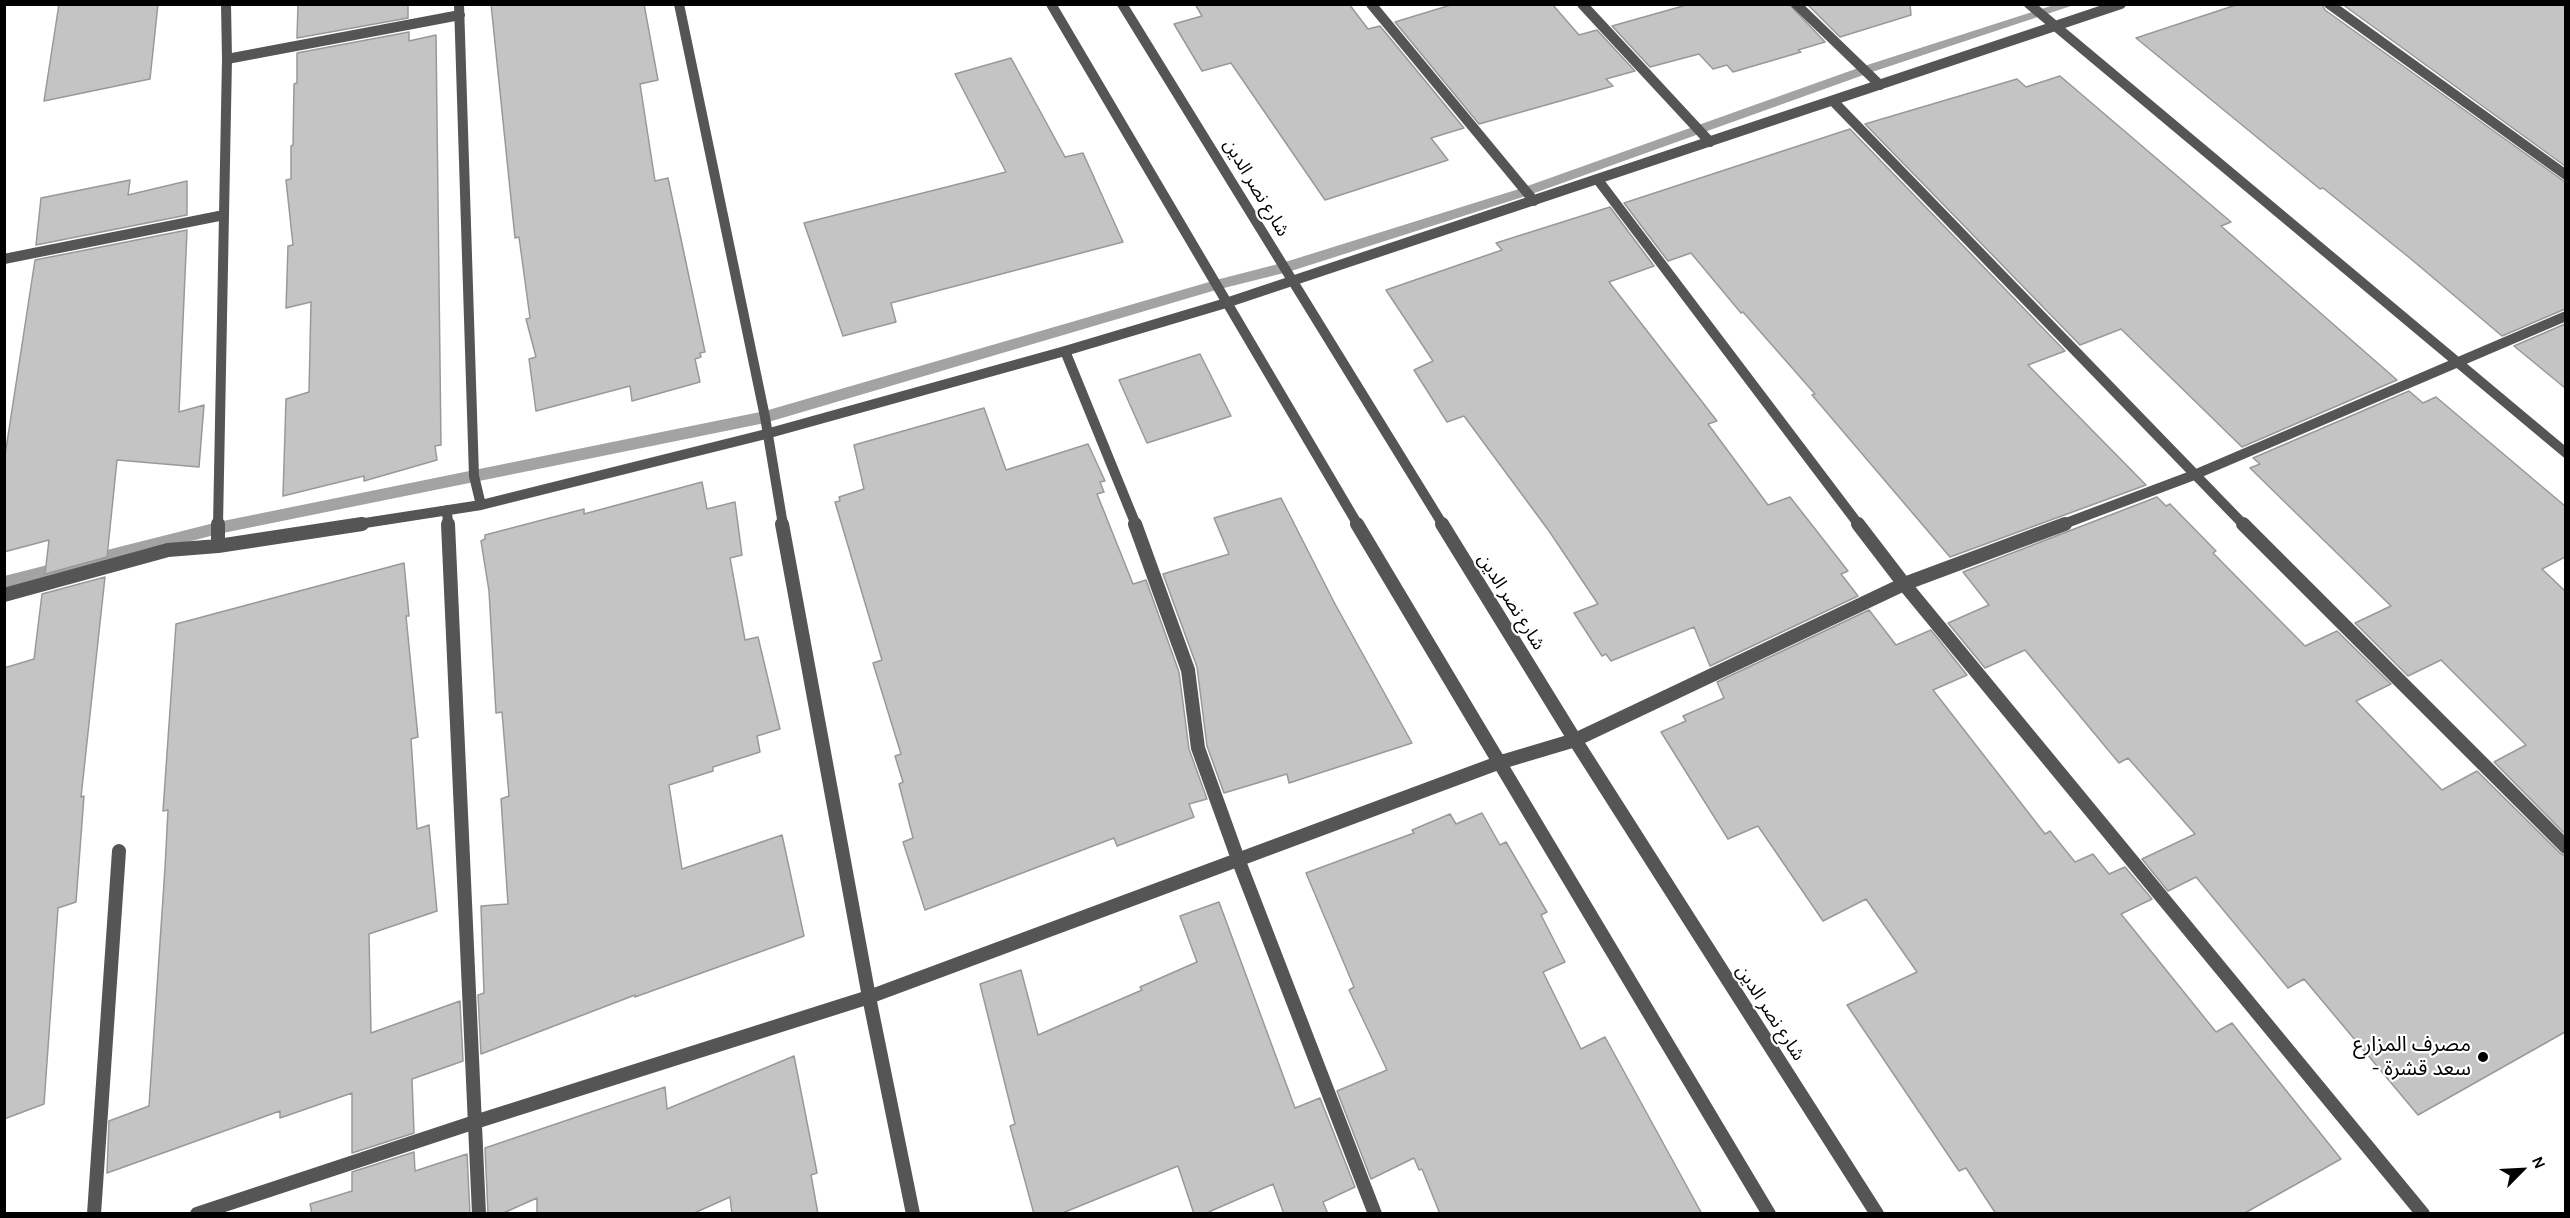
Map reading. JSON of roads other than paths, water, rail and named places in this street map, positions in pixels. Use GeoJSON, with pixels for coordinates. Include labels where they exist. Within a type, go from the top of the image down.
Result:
{"type":"FeatureCollection","features":[{"type":"Feature","properties":{"kind":"street"},"geometry":{"type":"LineString","coordinates":[[219,546],[226,4]]}},
{"type":"Feature","properties":{"kind":"street"},"geometry":{"type":"LineString","coordinates":[[679,4],[765,417],[766,434],[869,997],[913,1214]]}},
{"type":"Feature","properties":{"kind":"street"},"geometry":{"type":"LineString","coordinates":[[1052,4],[1498,763],[1769,1214]]}},
{"type":"Feature","properties":{"kind":"street","name":"شارع نصر الدين"},"geometry":{"type":"LineString","coordinates":[[1122,4],[1575,740],[1877,1214]]}},
{"type":"Feature","properties":{"kind":"street"},"geometry":{"type":"LineString","coordinates":[[1371,4],[1533,201]]}},
{"type":"Feature","properties":{"kind":"street"},"geometry":{"type":"LineString","coordinates":[[1582,4],[1710,142]]}},
{"type":"Feature","properties":{"kind":"street"},"geometry":{"type":"LineString","coordinates":[[1796,4],[1880,85]]}},
{"type":"Feature","properties":{"kind":"street"},"geometry":{"type":"LineString","coordinates":[[2029,4],[2565,453]]}},
{"type":"Feature","properties":{"kind":"street"},"geometry":{"type":"LineString","coordinates":[[4,595],[168,550],[219,546],[481,505],[766,434],[1065,351],[1291,282],[2121,4]]}},
{"type":"Feature","properties":{"kind":"street"},"geometry":{"type":"LineString","coordinates":[[2330,4],[2565,176]]}},
{"type":"Feature","properties":{"kind":"street"},"geometry":{"type":"LineString","coordinates":[[227,59],[459,10],[474,476],[481,505]]}},
{"type":"Feature","properties":{"kind":"street"},"geometry":{"type":"LineString","coordinates":[[1833,101],[2194,475],[2565,847]]}},
{"type":"Feature","properties":{"kind":"street"},"geometry":{"type":"LineString","coordinates":[[1598,180],[1904,584],[2423,1214]]}},
{"type":"Feature","properties":{"kind":"street"},"geometry":{"type":"LineString","coordinates":[[4,259],[224,215]]}},
{"type":"Feature","properties":{"kind":"street"},"geometry":{"type":"LineString","coordinates":[[197,1214],[475,1122],[869,997],[1498,763],[1575,740],[1904,584],[2194,475],[2565,316]]}},
{"type":"Feature","properties":{"kind":"street"},"geometry":{"type":"LineString","coordinates":[[1065,351],[1151,563],[1188,670],[1198,748],[1238,859],[1375,1214]]}},
{"type":"Feature","properties":{"kind":"street"},"geometry":{"type":"LineString","coordinates":[[447,510],[479,1214]]}},
{"type":"Feature","properties":{"kind":"street"},"geometry":{"type":"LineString","coordinates":[[94,1214],[119,850]]}},
{"type":"Feature","properties":{"kind":"waterway"},"geometry":{"type":"LineString","coordinates":[[4,583],[218,528],[765,417],[1216,285],[1283,268],[1524,192],[1865,70],[2071,4]]}},
{"type":"Feature","properties":{"kind":"place","name":"مصرف المزارع - سعد قشرة"},"geometry":{"type":"Point","coordinates":[2483,1057]}}]}
